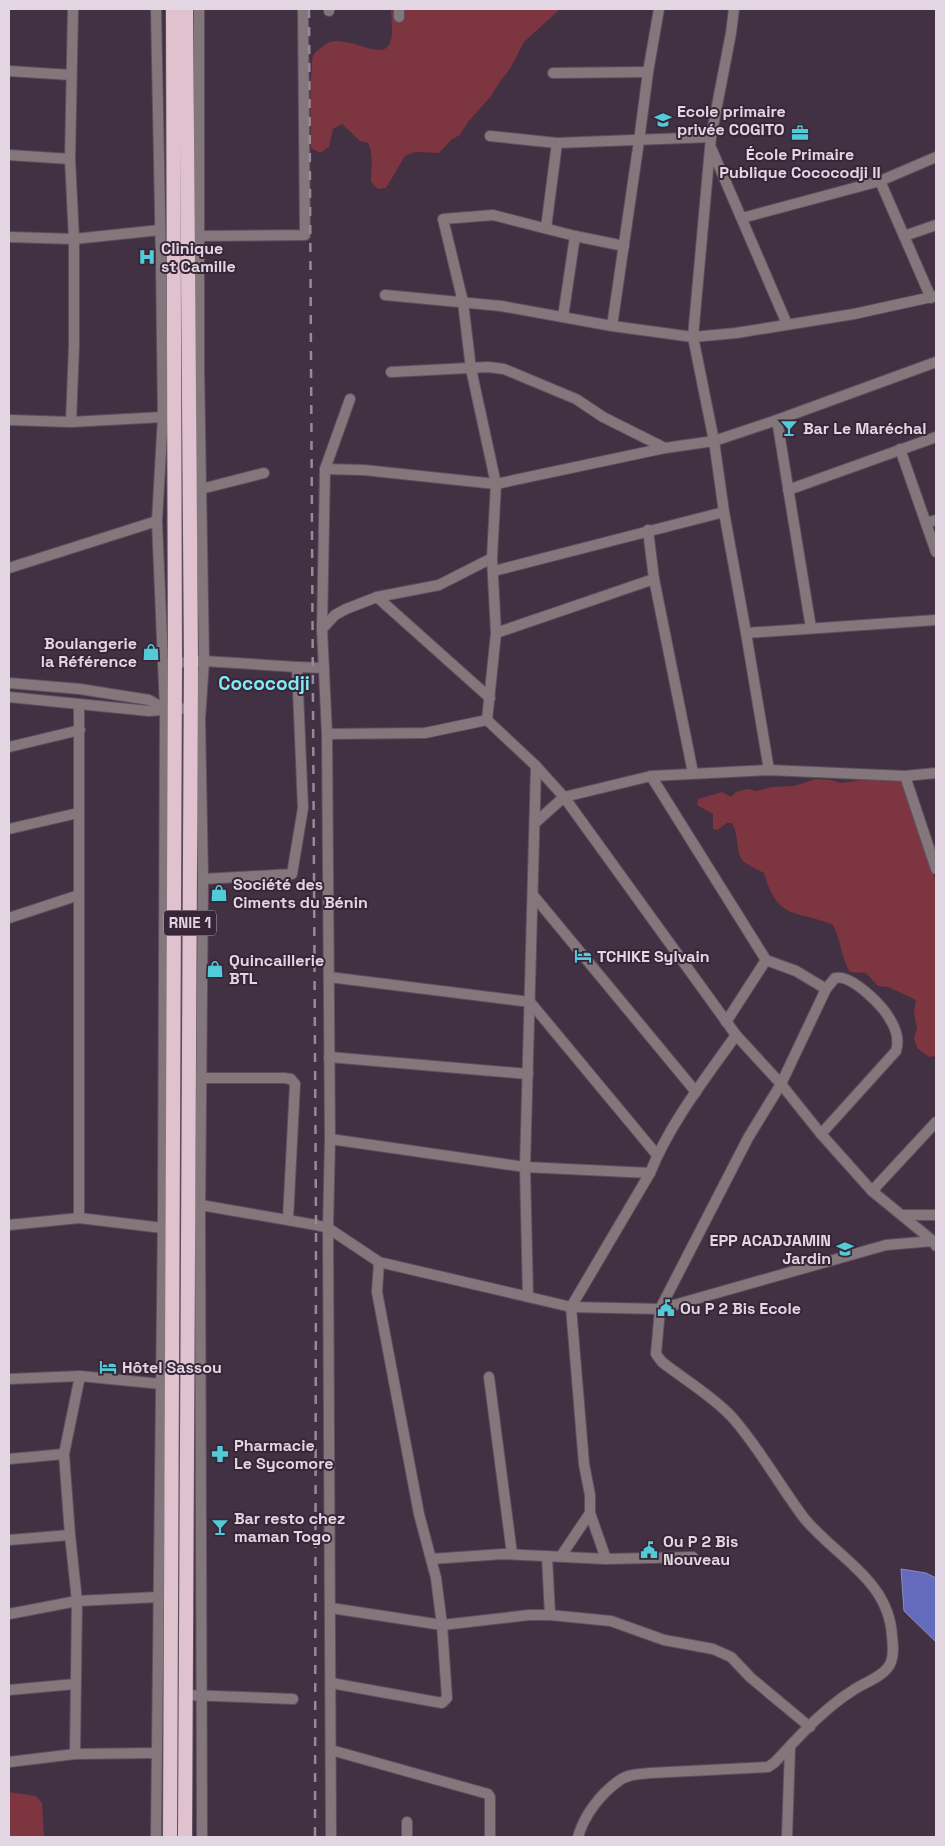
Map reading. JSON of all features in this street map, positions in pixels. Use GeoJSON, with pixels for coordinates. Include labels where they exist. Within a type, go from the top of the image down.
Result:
{"type":"FeatureCollection","features":[{"type":"Feature","properties":{"kind":"highway","name":"RNIE 1"},"geometry":{"type":"LineString","coordinates":[[170,1837],[170,709],[175,663],[172,9]]}},
{"type":"Feature","properties":{"kind":"highway","name":"RNIE 1"},"geometry":{"type":"LineString","coordinates":[[184,1837],[195,1204],[196,708],[198,662],[186,9]]}},
{"type":"Feature","properties":{"kind":"street"},"geometry":{"type":"LineString","coordinates":[[71,422],[74,346],[72,279],[74,239],[70,159],[73,9]]}},
{"type":"Feature","properties":{"kind":"street"},"geometry":{"type":"LineString","coordinates":[[156,9],[163,417],[157,521],[170,709],[156,1837]]}},
{"type":"Feature","properties":{"kind":"street"},"geometry":{"type":"LineString","coordinates":[[198,9],[199,368],[202,489],[198,662]]}},
{"type":"Feature","properties":{"kind":"street"},"geometry":{"type":"LineString","coordinates":[[200,236],[305,235],[303,9]]}},
{"type":"Feature","properties":{"kind":"street"},"geometry":{"type":"LineString","coordinates":[[612,326],[640,141],[648,72],[659,9]]}},
{"type":"Feature","properties":{"kind":"street"},"geometry":{"type":"LineString","coordinates":[[743,9],[734,13],[711,137],[693,337],[714,441],[724,512],[768,770]]}},
{"type":"Feature","properties":{"kind":"street"},"geometry":{"type":"LineString","coordinates":[[9,71],[71,75]]}},
{"type":"Feature","properties":{"kind":"street"},"geometry":{"type":"LineString","coordinates":[[553,73],[648,72]]}},
{"type":"Feature","properties":{"kind":"street"},"geometry":{"type":"LineString","coordinates":[[490,136],[557,143],[711,137]]}},
{"type":"Feature","properties":{"kind":"street"},"geometry":{"type":"LineString","coordinates":[[546,228],[557,143]]}},
{"type":"Feature","properties":{"kind":"street"},"geometry":{"type":"LineString","coordinates":[[711,148],[787,324]]}},
{"type":"Feature","properties":{"kind":"street"},"geometry":{"type":"LineString","coordinates":[[9,155],[70,159]]}},
{"type":"Feature","properties":{"kind":"street"},"geometry":{"type":"LineString","coordinates":[[742,218],[880,182],[936,157]]}},
{"type":"Feature","properties":{"kind":"street"},"geometry":{"type":"LineString","coordinates":[[385,295],[501,306],[612,326],[693,337],[736,333],[854,314],[934,297],[880,182]]}},
{"type":"Feature","properties":{"kind":"street"},"geometry":{"type":"LineString","coordinates":[[487,720],[496,633],[492,558],[496,484],[471,369],[463,302],[443,218],[493,215],[575,236],[624,246]]}},
{"type":"Feature","properties":{"kind":"street"},"geometry":{"type":"LineString","coordinates":[[904,236],[936,225]]}},
{"type":"Feature","properties":{"kind":"street"},"geometry":{"type":"LineString","coordinates":[[9,237],[74,239],[160,230]]}},
{"type":"Feature","properties":{"kind":"street"},"geometry":{"type":"LineString","coordinates":[[563,317],[575,236]]}},
{"type":"Feature","properties":{"kind":"street"},"geometry":{"type":"LineString","coordinates":[[325,469],[364,470],[496,484],[665,448],[714,441],[936,362]]}},
{"type":"Feature","properties":{"kind":"street"},"geometry":{"type":"LineString","coordinates":[[391,372],[488,367],[504,369],[576,399],[603,417],[665,448]]}},
{"type":"Feature","properties":{"kind":"street"},"geometry":{"type":"LineString","coordinates":[[331,1837],[328,1228],[330,1057],[327,734],[322,629],[325,469],[350,399]]}},
{"type":"Feature","properties":{"kind":"street"},"geometry":{"type":"LineString","coordinates":[[9,420],[71,422],[163,417]]}},
{"type":"Feature","properties":{"kind":"street"},"geometry":{"type":"LineString","coordinates":[[777,420],[811,628]]}},
{"type":"Feature","properties":{"kind":"street"},"geometry":{"type":"LineString","coordinates":[[788,490],[936,437]]}},
{"type":"Feature","properties":{"kind":"street"},"geometry":{"type":"LineString","coordinates":[[900,449],[936,552]]}},
{"type":"Feature","properties":{"kind":"street"},"geometry":{"type":"LineString","coordinates":[[202,489],[264,473]]}},
{"type":"Feature","properties":{"kind":"street"},"geometry":{"type":"LineString","coordinates":[[494,571],[724,512]]}},
{"type":"Feature","properties":{"kind":"street"},"geometry":{"type":"LineString","coordinates":[[926,523],[936,520]]}},
{"type":"Feature","properties":{"kind":"street"},"geometry":{"type":"LineString","coordinates":[[9,568],[157,521]]}},
{"type":"Feature","properties":{"kind":"street"},"geometry":{"type":"LineString","coordinates":[[648,530],[654,579],[693,773]]}},
{"type":"Feature","properties":{"kind":"street"},"geometry":{"type":"LineString","coordinates":[[322,629],[335,615],[377,597],[440,585],[492,558]]}},
{"type":"Feature","properties":{"kind":"street"},"geometry":{"type":"LineString","coordinates":[[496,633],[654,579]]}},
{"type":"Feature","properties":{"kind":"street"},"geometry":{"type":"LineString","coordinates":[[377,597],[490,698]]}},
{"type":"Feature","properties":{"kind":"street"},"geometry":{"type":"LineString","coordinates":[[746,633],[936,620]]}},
{"type":"Feature","properties":{"kind":"street"},"geometry":{"type":"LineString","coordinates":[[175,663],[198,662],[324,668]]}},
{"type":"Feature","properties":{"kind":"street"},"geometry":{"type":"LineString","coordinates":[[203,879],[292,874],[303,808],[297,667]]}},
{"type":"Feature","properties":{"kind":"street"},"geometry":{"type":"LineString","coordinates":[[9,683],[80,689],[119,695],[149,700],[170,709]]}},
{"type":"Feature","properties":{"kind":"street"},"geometry":{"type":"LineString","coordinates":[[9,697],[149,711],[196,708],[203,879],[200,1078],[195,1204],[202,1837]]}},
{"type":"Feature","properties":{"kind":"street"},"geometry":{"type":"LineString","coordinates":[[79,705],[79,1218]]}},
{"type":"Feature","properties":{"kind":"street"},"geometry":{"type":"LineString","coordinates":[[327,734],[425,733],[487,720]]}},
{"type":"Feature","properties":{"kind":"street"},"geometry":{"type":"LineString","coordinates":[[487,720],[536,766],[564,798],[736,1035],[781,1084],[821,1134],[872,1191],[904,1216],[934,1244]]}},
{"type":"Feature","properties":{"kind":"street"},"geometry":{"type":"LineString","coordinates":[[9,747],[80,730]]}},
{"type":"Feature","properties":{"kind":"street"},"geometry":{"type":"LineString","coordinates":[[528,1297],[525,1167],[536,766]]}},
{"type":"Feature","properties":{"kind":"street"},"geometry":{"type":"LineString","coordinates":[[535,823],[564,798],[651,776],[768,770],[905,776],[936,773]]}},
{"type":"Feature","properties":{"kind":"street"},"geometry":{"type":"LineString","coordinates":[[651,776],[766,960],[796,971],[826,989]]}},
{"type":"Feature","properties":{"kind":"street"},"geometry":{"type":"LineString","coordinates":[[905,776],[936,869]]}},
{"type":"Feature","properties":{"kind":"street"},"geometry":{"type":"LineString","coordinates":[[9,829],[78,814]]}},
{"type":"Feature","properties":{"kind":"street"},"geometry":{"type":"LineString","coordinates":[[9,918],[79,895]]}},
{"type":"Feature","properties":{"kind":"street"},"geometry":{"type":"LineString","coordinates":[[533,895],[696,1092]]}},
{"type":"Feature","properties":{"kind":"street"},"geometry":{"type":"LineString","coordinates":[[726,1022],[766,960]]}},
{"type":"Feature","properties":{"kind":"street"},"geometry":{"type":"LineString","coordinates":[[329,977],[530,1002],[657,1155]]}},
{"type":"Feature","properties":{"kind":"street"},"geometry":{"type":"LineString","coordinates":[[578,1837],[588,1813],[600,1798],[620,1779],[634,1774],[768,1767],[822,1713],[847,1694],[887,1669],[890,1664],[893,1653],[892,1631],[888,1611],[870,1581],[821,1537],[804,1517],[764,1458],[730,1416],[716,1402],[662,1362],[656,1354],[660,1309],[748,1138],[781,1084],[826,989],[835,978],[839,977],[864,990],[891,1020],[897,1035],[898,1044],[896,1051],[821,1134]]}},
{"type":"Feature","properties":{"kind":"street"},"geometry":{"type":"LineString","coordinates":[[606,1559],[590,1513],[590,1495],[584,1464],[571,1307],[650,1174],[657,1155],[696,1092],[736,1035]]}},
{"type":"Feature","properties":{"kind":"street"},"geometry":{"type":"LineString","coordinates":[[330,1057],[528,1074]]}},
{"type":"Feature","properties":{"kind":"street"},"geometry":{"type":"LineString","coordinates":[[200,1078],[284,1078],[291,1079],[295,1084],[288,1219]]}},
{"type":"Feature","properties":{"kind":"street"},"geometry":{"type":"LineString","coordinates":[[872,1191],[932,1133],[936,1122]]}},
{"type":"Feature","properties":{"kind":"street"},"geometry":{"type":"LineString","coordinates":[[330,1139],[525,1167],[650,1174]]}},
{"type":"Feature","properties":{"kind":"street"},"geometry":{"type":"LineString","coordinates":[[195,1204],[288,1219],[328,1228],[379,1262],[571,1307],[660,1309],[886,1245],[934,1244]]}},
{"type":"Feature","properties":{"kind":"street"},"geometry":{"type":"LineString","coordinates":[[904,1216],[936,1215]]}},
{"type":"Feature","properties":{"kind":"street"},"geometry":{"type":"LineString","coordinates":[[9,1225],[79,1218],[163,1228]]}},
{"type":"Feature","properties":{"kind":"street"},"geometry":{"type":"LineString","coordinates":[[331,1684],[442,1703],[447,1698],[442,1625],[436,1578],[420,1514],[377,1292],[379,1262]]}},
{"type":"Feature","properties":{"kind":"street"},"geometry":{"type":"LineString","coordinates":[[9,1379],[80,1376],[161,1384]]}},
{"type":"Feature","properties":{"kind":"street"},"geometry":{"type":"LineString","coordinates":[[75,1754],[77,1601],[64,1454],[80,1376]]}},
{"type":"Feature","properties":{"kind":"street"},"geometry":{"type":"LineString","coordinates":[[489,1377],[512,1554]]}},
{"type":"Feature","properties":{"kind":"street"},"geometry":{"type":"LineString","coordinates":[[9,1459],[64,1454]]}},
{"type":"Feature","properties":{"kind":"street"},"geometry":{"type":"LineString","coordinates":[[561,1556],[590,1513]]}},
{"type":"Feature","properties":{"kind":"street"},"geometry":{"type":"LineString","coordinates":[[9,1540],[70,1535]]}},
{"type":"Feature","properties":{"kind":"street"},"geometry":{"type":"LineString","coordinates":[[431,1559],[512,1554],[606,1559],[693,1557]]}},
{"type":"Feature","properties":{"kind":"street"},"geometry":{"type":"LineString","coordinates":[[547,1556],[550,1615]]}},
{"type":"Feature","properties":{"kind":"street"},"geometry":{"type":"LineString","coordinates":[[9,1614],[77,1601],[159,1597]]}},
{"type":"Feature","properties":{"kind":"street"},"geometry":{"type":"LineString","coordinates":[[331,1608],[442,1625],[510,1617],[550,1615],[611,1621],[664,1640],[713,1649],[735,1660],[752,1678],[810,1727]]}},
{"type":"Feature","properties":{"kind":"street"},"geometry":{"type":"LineString","coordinates":[[9,1690],[75,1684]]}},
{"type":"Feature","properties":{"kind":"street"},"geometry":{"type":"LineString","coordinates":[[186,1695],[293,1699]]}},
{"type":"Feature","properties":{"kind":"street"},"geometry":{"type":"LineString","coordinates":[[787,1837],[790,1747]]}},
{"type":"Feature","properties":{"kind":"street"},"geometry":{"type":"LineString","coordinates":[[331,1750],[485,1792],[490,1798],[490,1837]]}},
{"type":"Feature","properties":{"kind":"street"},"geometry":{"type":"LineString","coordinates":[[9,1762],[75,1754],[157,1752]]}},
{"type":"Feature","properties":{"kind":"street"},"geometry":{"type":"LineString","coordinates":[[407,1822],[408,1837]]}},
{"type":"Feature","properties":{"kind":"shaded area"},"geometry":{"type":"Polygon","coordinates":[[[391,9],[560,9],[524,42],[510,69],[460,135],[451,140],[439,153],[415,152],[405,156],[386,188],[378,189],[371,182],[372,157],[368,143],[360,141],[342,124],[333,129],[329,147],[320,153],[311,148],[310,97],[312,62],[315,53],[329,42],[339,41],[378,50],[385,49],[390,43],[392,35],[391,9]]]}},
{"type":"Feature","properties":{"kind":"shaded area"},"geometry":{"type":"Polygon","coordinates":[[[872,776],[900,781],[906,789],[910,808],[928,851],[929,864],[936,881],[936,1056],[929,1057],[917,1048],[914,1038],[917,1028],[914,1013],[916,1000],[888,987],[878,986],[866,973],[850,972],[833,925],[782,907],[775,900],[769,889],[764,873],[748,865],[741,858],[732,823],[727,823],[717,830],[713,829],[713,814],[697,805],[698,799],[722,792],[731,797],[736,792],[748,789],[757,791],[772,787],[794,786],[816,779],[841,783],[862,780],[872,776]]]}},
{"type":"Feature","properties":{"kind":"shaded area"},"geometry":{"type":"Polygon","coordinates":[[[9,1792],[36,1796],[42,1803],[44,1837],[9,1837],[9,1792]]]}},
{"type":"Feature","properties":{"kind":"water"},"geometry":{"type":"Polygon","coordinates":[[[901,1569],[926,1573],[936,1578],[936,1642],[904,1611],[901,1569]]]}},
{"type":"Feature","properties":{"kind":"railway"},"geometry":{"type":"LineString","coordinates":[[309,9],[316,1225],[315,1837]]}},
{"type":"Feature","properties":{"kind":"place","name":"Ecole primaire privée COGITO"},"geometry":{"type":"Point","coordinates":[663,120]}},
{"type":"Feature","properties":{"kind":"place","name":"École Primaire Publique Cococodji II"},"geometry":{"type":"Point","coordinates":[800,133]}},
{"type":"Feature","properties":{"kind":"place","name":"Clinique st Camille"},"geometry":{"type":"Point","coordinates":[147,257]}},
{"type":"Feature","properties":{"kind":"place","name":"Bar Le Maréchal"},"geometry":{"type":"Point","coordinates":[789,428]}},
{"type":"Feature","properties":{"kind":"place","name":"Boulangerie la Référence"},"geometry":{"type":"Point","coordinates":[151,652]}},
{"type":"Feature","properties":{"kind":"place","name":"Société des Ciments du Bénin"},"geometry":{"type":"Point","coordinates":[219,893]}},
{"type":"Feature","properties":{"kind":"place","name":"TCHIKE Sylvain"},"geometry":{"type":"Point","coordinates":[583,956]}},
{"type":"Feature","properties":{"kind":"place","name":"Quincaillerie BTL"},"geometry":{"type":"Point","coordinates":[215,969]}},
{"type":"Feature","properties":{"kind":"place","name":"EPP ACADJAMIN Jardin"},"geometry":{"type":"Point","coordinates":[845,1249]}},
{"type":"Feature","properties":{"kind":"place","name":"Ou P 2 Bis Ecole"},"geometry":{"type":"Point","coordinates":[666,1308]}},
{"type":"Feature","properties":{"kind":"place","name":"Hôtel Sassou"},"geometry":{"type":"Point","coordinates":[108,1367]}},
{"type":"Feature","properties":{"kind":"place","name":"Pharmacie Le Sycomore"},"geometry":{"type":"Point","coordinates":[220,1454]}},
{"type":"Feature","properties":{"kind":"place","name":"Bar resto chez maman Togo"},"geometry":{"type":"Point","coordinates":[220,1527]}},
{"type":"Feature","properties":{"kind":"place","name":"Ou P 2 Bis Nouveau"},"geometry":{"type":"Point","coordinates":[649,1550]}},
{"type":"Feature","properties":{"kind":"district","name":"Cococodji"},"geometry":{"type":"Point","coordinates":[264,683]}}]}
